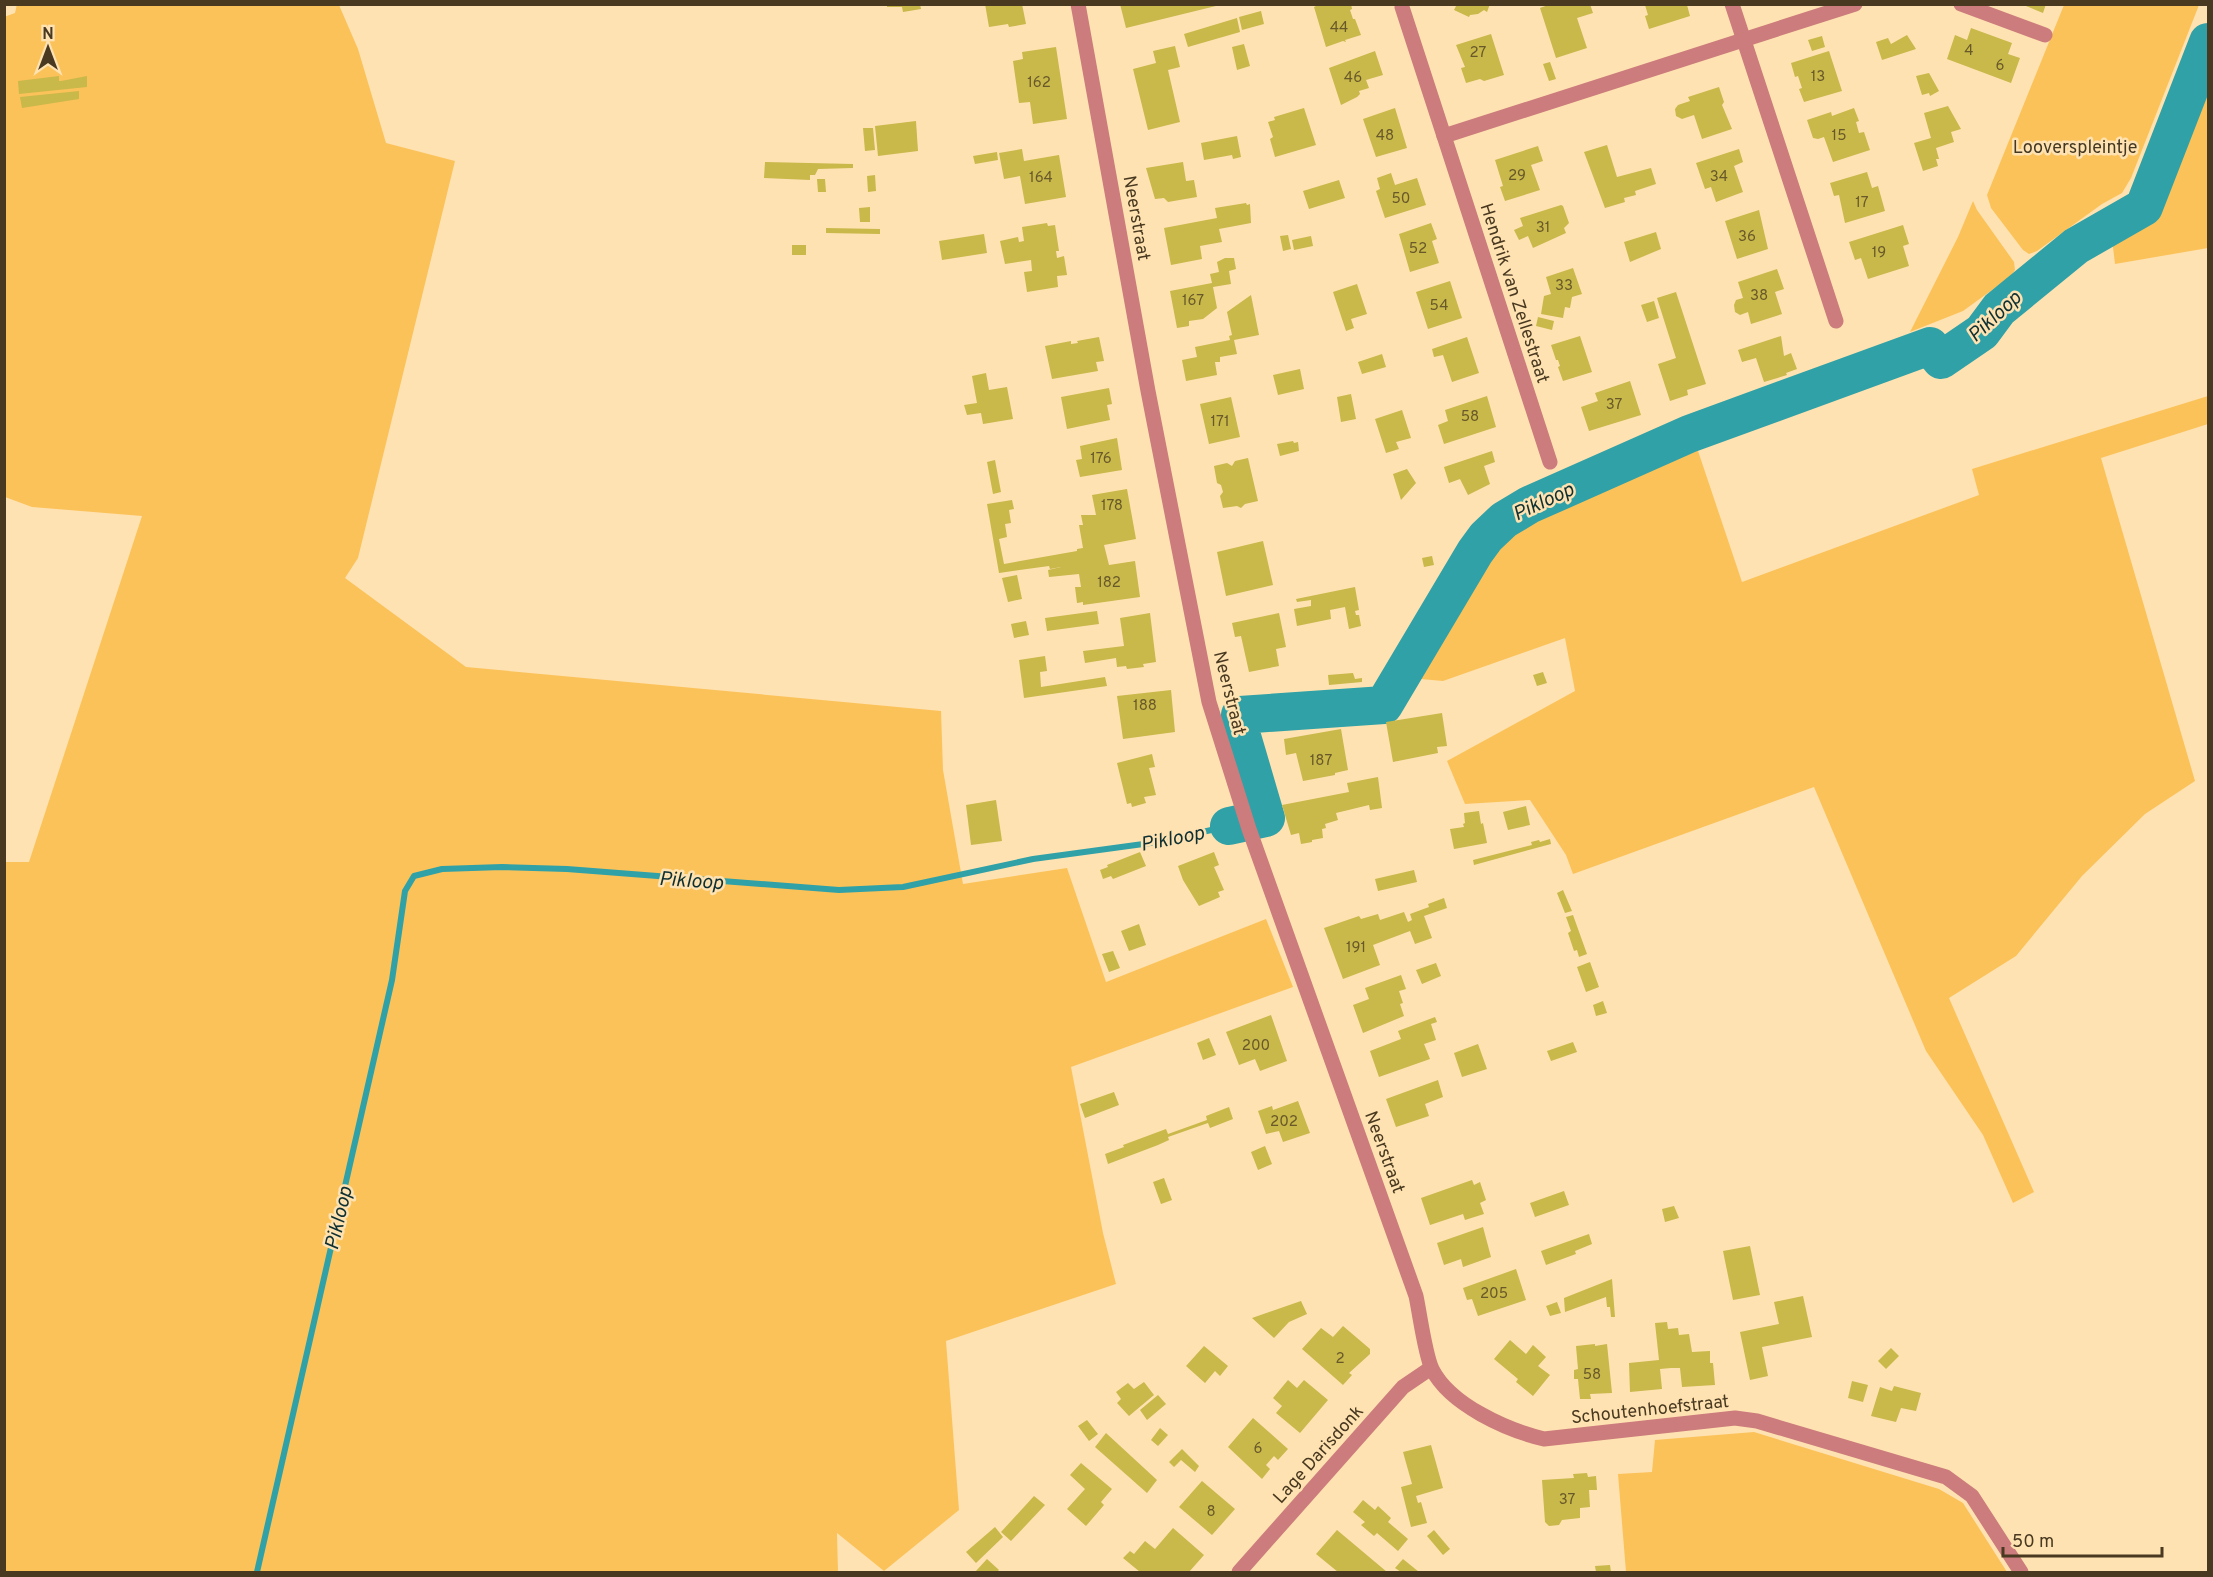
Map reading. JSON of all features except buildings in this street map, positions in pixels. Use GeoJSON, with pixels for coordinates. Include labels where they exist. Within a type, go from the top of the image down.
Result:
{"type":"FeatureCollection","features":[{"type":"Feature","properties":{"kind":"street","name":"Neerstraat"},"geometry":{"type":"LineString","coordinates":[[1078,4],[1148,391],[1209,702],[1249,829],[1416,1296],[1431,1368]]}},
{"type":"Feature","properties":{"kind":"street"},"geometry":{"type":"LineString","coordinates":[[1732,4],[1836,321]]}},
{"type":"Feature","properties":{"kind":"street"},"geometry":{"type":"LineString","coordinates":[[1444,136],[1856,4]]}},
{"type":"Feature","properties":{"kind":"street"},"geometry":{"type":"LineString","coordinates":[[1961,4],[2045,35]]}},
{"type":"Feature","properties":{"kind":"street","name":"Hendrik van Zellestraat"},"geometry":{"type":"LineString","coordinates":[[1402,7],[1550,462]]}},
{"type":"Feature","properties":{"kind":"street","name":"Lage Darisdonk"},"geometry":{"type":"LineString","coordinates":[[1239,1572],[1403,1387],[1431,1368]]}},
{"type":"Feature","properties":{"kind":"street","name":"Schoutenhoefstraat"},"geometry":{"type":"LineString","coordinates":[[1431,1368],[1443,1385],[1494,1422],[1544,1439],[1735,1419],[1757,1421],[1946,1477],[1972,1496],[2021,1572]]}},
{"type":"Feature","properties":{"kind":"green space"},"geometry":{"type":"Polygon","coordinates":[[[17,4],[339,5],[358,49],[386,143],[455,161],[358,558],[345,578],[466,667],[941,711],[943,770],[963,884],[1067,868],[1106,982],[1266,919],[1293,987],[1071,1067],[1103,1233],[1116,1284],[946,1341],[959,1510],[884,1571],[837,1533],[838,1572],[5,1572],[5,862],[29,862],[142,516],[32,507],[5,497],[4,17],[15,13],[17,4]]]}},
{"type":"Feature","properties":{"kind":"green space","name":"Looverspleintje"},"geometry":{"type":"Polygon","coordinates":[[[2064,5],[2199,5],[2131,178],[2122,193],[2102,204],[2037,251],[2029,254],[2023,250],[1991,208],[1987,195],[2064,5]]]}},
{"type":"Feature","properties":{"kind":"green space"},"geometry":{"type":"Polygon","coordinates":[[[2208,47],[2208,248],[2115,264],[2111,230],[2144,207],[2208,47]]]}},
{"type":"Feature","properties":{"kind":"green space"},"geometry":{"type":"Polygon","coordinates":[[[1973,201],[2014,262],[2015,270],[2010,277],[1963,311],[1910,332],[1958,237],[1973,201]]]}},
{"type":"Feature","properties":{"kind":"green space"},"geometry":{"type":"Polygon","coordinates":[[[2208,396],[2208,424],[2101,458],[2195,781],[2145,814],[2082,876],[2016,956],[1949,998],[2034,1192],[2013,1203],[1983,1135],[1926,1051],[1814,787],[1573,874],[1566,855],[1530,800],[1465,804],[1447,761],[1575,691],[1565,638],[1443,681],[1387,676],[1475,552],[1505,520],[1529,505],[1693,436],[1742,582],[1979,495],[1972,469],[2208,396]]]}},
{"type":"Feature","properties":{"kind":"green space"},"geometry":{"type":"Polygon","coordinates":[[[1754,1432],[1939,1489],[1963,1503],[2007,1572],[1626,1572],[1618,1474],[1652,1472],[1655,1440],[1754,1432]]]}},
{"type":"Feature","properties":{"kind":"waterway","name":"Pikloop"},"geometry":{"type":"LineString","coordinates":[[1229,826],[1266,818],[1239,726],[1240,715],[1384,705],[1475,552],[1486,537],[1504,520],[1529,505],[1689,434],[1930,346],[1941,360],[1982,332],[1999,309],[2076,246],[2144,207],[2208,42]]}},
{"type":"Feature","properties":{"kind":"waterway","name":"Pikloop"},"geometry":{"type":"LineString","coordinates":[[257,1572],[392,980],[405,891],[414,876],[442,869],[502,867],[567,869],[839,890],[903,887],[1033,859],[1158,842],[1229,826]]}}]}
